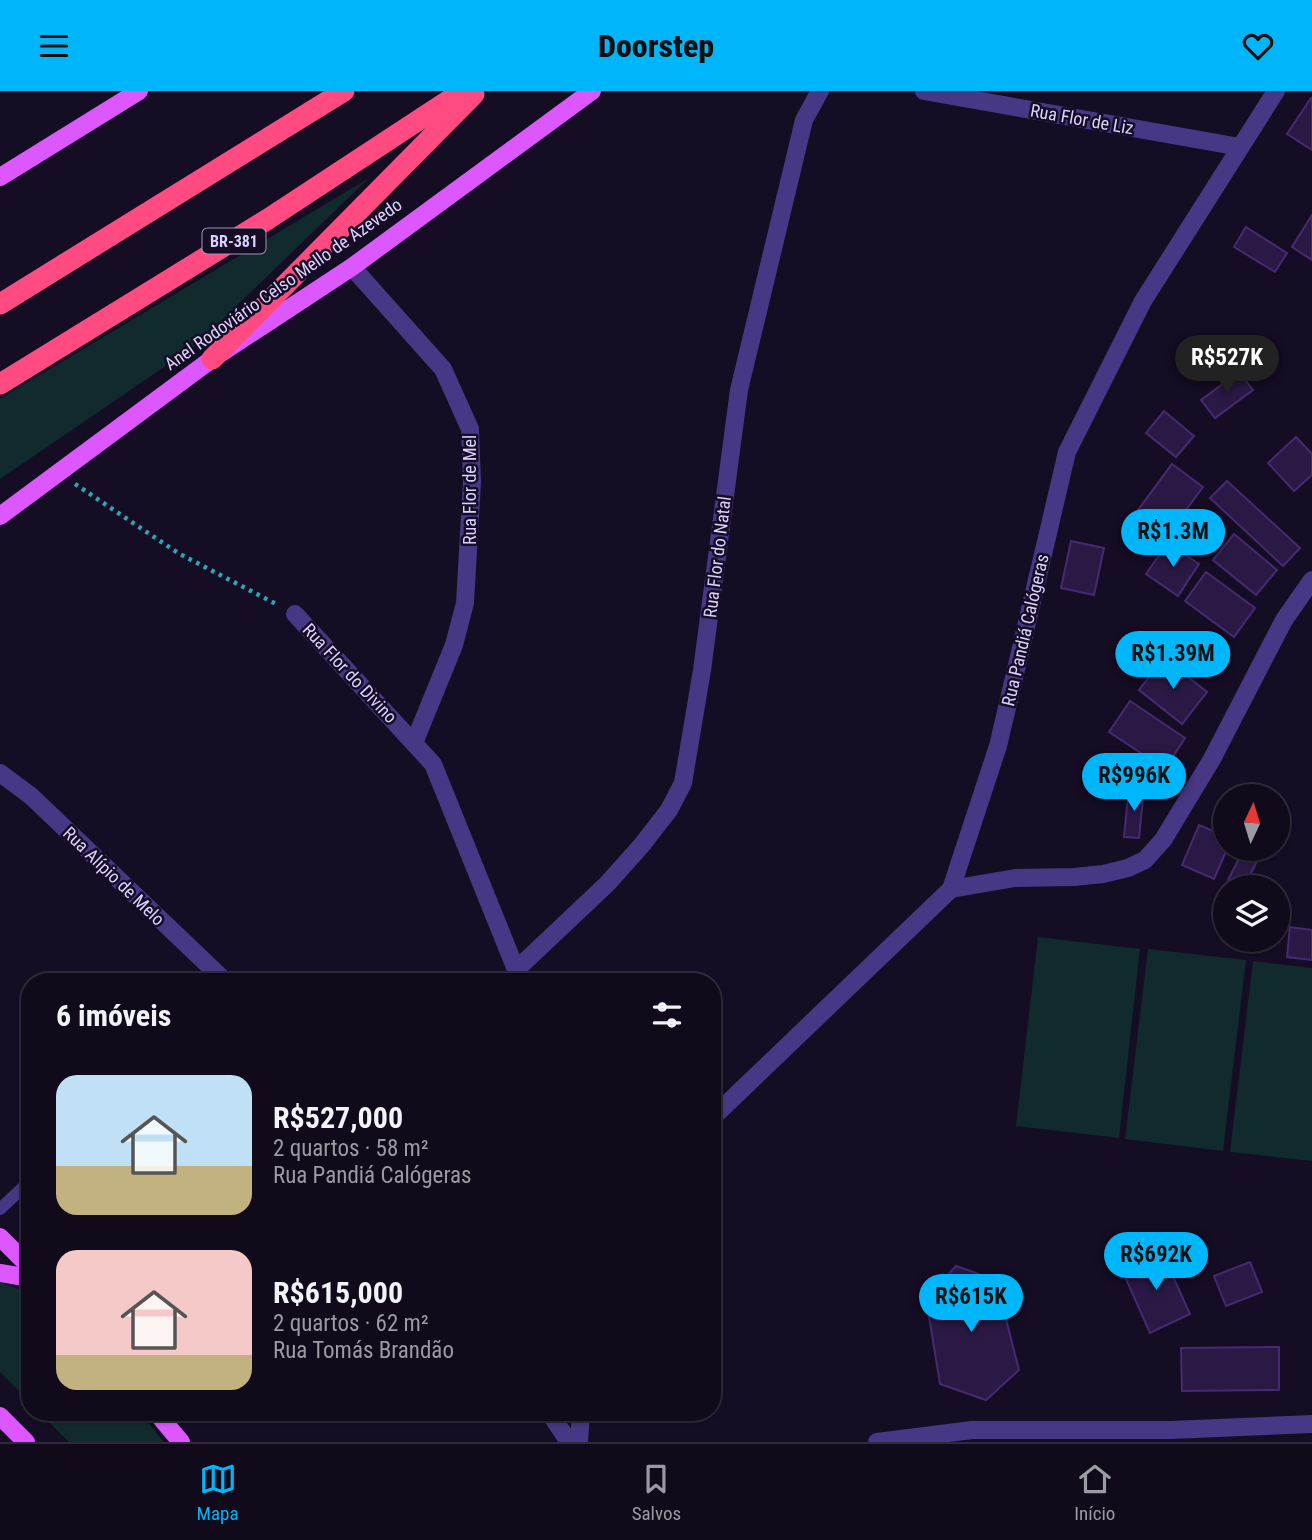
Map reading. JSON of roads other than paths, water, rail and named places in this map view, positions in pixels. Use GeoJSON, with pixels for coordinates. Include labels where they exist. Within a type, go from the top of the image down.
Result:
{"type":"FeatureCollection","features":[{"type":"Feature","properties":{"kind":"highway"},"geometry":{"type":"LineString","coordinates":[[0,304],[344,91]]}},
{"type":"Feature","properties":{"kind":"highway","name":"BR-381"},"geometry":{"type":"LineString","coordinates":[[0,384],[268,219],[463,91]]}},
{"type":"Feature","properties":{"kind":"highway"},"geometry":{"type":"LineString","coordinates":[[212,359],[477,91]]}},
{"type":"Feature","properties":{"kind":"main road"},"geometry":{"type":"LineString","coordinates":[[0,177],[139,91]]}},
{"type":"Feature","properties":{"kind":"main road","name":"Anel Rodoviário Celso Mello de Azevedo"},"geometry":{"type":"LineString","coordinates":[[0,516],[212,359],[352,267],[592,91]]}},
{"type":"Feature","properties":{"kind":"main road"},"geometry":{"type":"LineString","coordinates":[[0,1237],[21,1258]]}},
{"type":"Feature","properties":{"kind":"main road"},"geometry":{"type":"LineString","coordinates":[[0,1273],[21,1276]]}},
{"type":"Feature","properties":{"kind":"main road"},"geometry":{"type":"LineString","coordinates":[[0,1416],[26,1442]]}},
{"type":"Feature","properties":{"kind":"main road"},"geometry":{"type":"LineString","coordinates":[[164,1421],[181,1442]]}},
{"type":"Feature","properties":{"kind":"street","name":"Rua Flor do Natal"},"geometry":{"type":"LineString","coordinates":[[522,973],[641,846],[669,810],[683,783],[702,670],[739,390],[804,120],[820,91]]}},
{"type":"Feature","properties":{"kind":"street","name":"Rua Flor de Liz"},"geometry":{"type":"LineString","coordinates":[[924,91],[1240,147]]}},
{"type":"Feature","properties":{"kind":"street","name":"Rua Pandiá Calógeras"},"geometry":{"type":"LineString","coordinates":[[721,1109],[951,889],[998,746],[1067,452],[1143,301],[1276,91]]}},
{"type":"Feature","properties":{"kind":"street","name":"Rua Flor de Mel"},"geometry":{"type":"LineString","coordinates":[[352,267],[443,369],[470,429],[471,495],[465,603],[454,645],[414,743]]}},
{"type":"Feature","properties":{"kind":"street"},"geometry":{"type":"LineString","coordinates":[[951,889],[1015,878],[1102,874],[1128,868],[1145,860],[1163,840],[1212,758],[1284,620],[1312,580]]}},
{"type":"Feature","properties":{"kind":"street","name":"Rua Flor do Divino"},"geometry":{"type":"LineString","coordinates":[[295,614],[433,764],[518,973]]}},
{"type":"Feature","properties":{"kind":"street","name":"Rua Alípio de Melo"},"geometry":{"type":"LineString","coordinates":[[0,773],[31,796],[217,973]]}},
{"type":"Feature","properties":{"kind":"street"},"geometry":{"type":"LineString","coordinates":[[555,1421],[569,1442]]}},
{"type":"Feature","properties":{"kind":"street"},"geometry":{"type":"LineString","coordinates":[[579,1442],[580,1421]]}},
{"type":"Feature","properties":{"kind":"street"},"geometry":{"type":"LineString","coordinates":[[877,1442],[1312,1424]]}},
{"type":"Feature","properties":{"kind":"lane"},"geometry":{"type":"LineString","coordinates":[[0,1209],[21,1189]]}}]}
